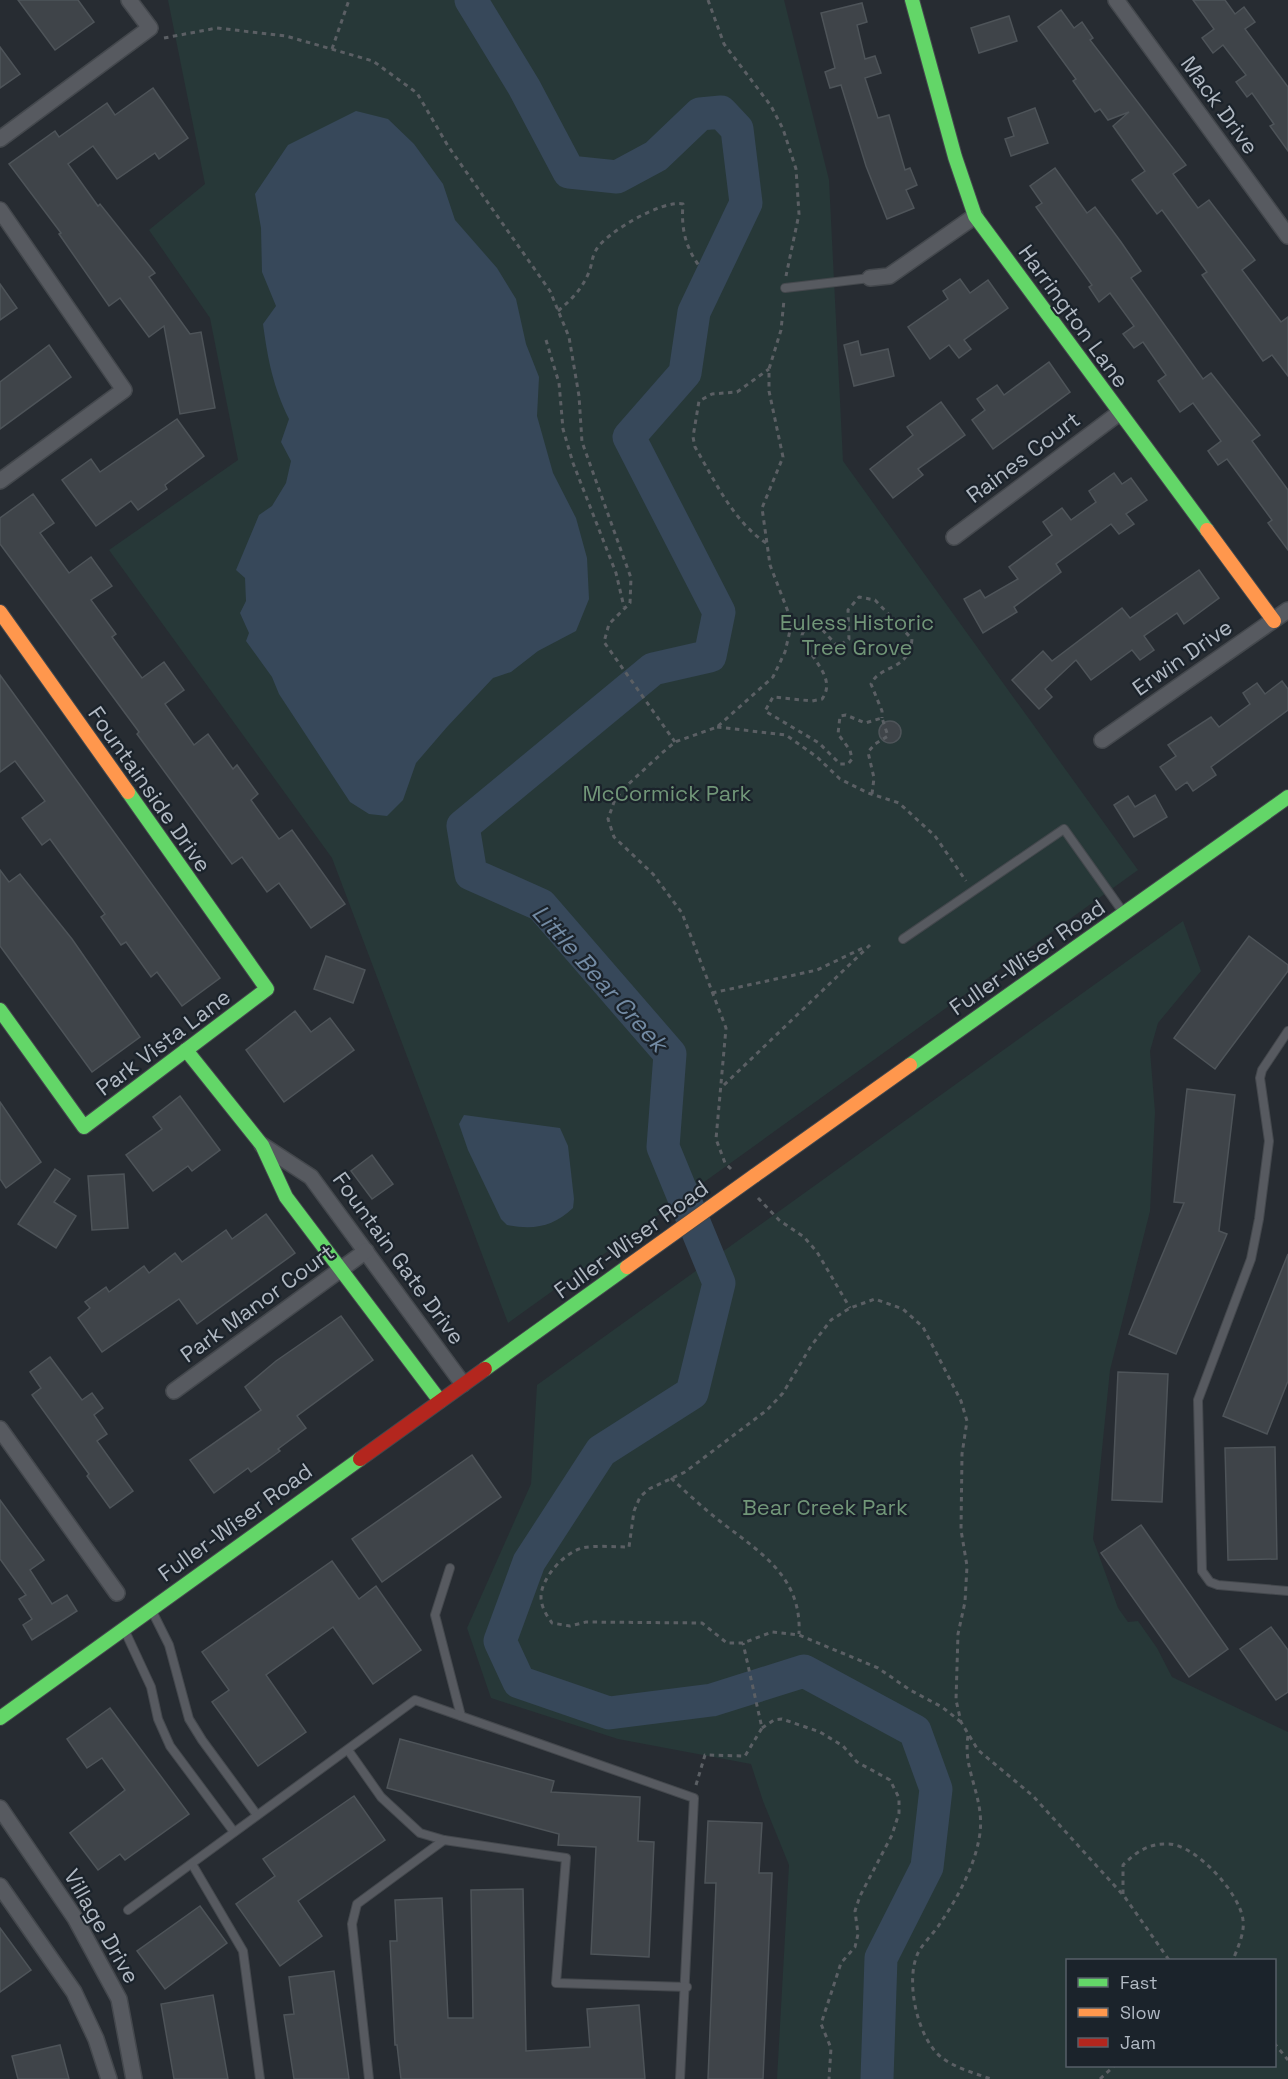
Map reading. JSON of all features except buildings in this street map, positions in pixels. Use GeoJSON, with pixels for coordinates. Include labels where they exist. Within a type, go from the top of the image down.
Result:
{"type":"FeatureCollection","features":[{"type":"Feature","properties":{"kind":"street"},"geometry":{"type":"LineString","coordinates":[[0,139],[150,28],[129,0]]}},
{"type":"Feature","properties":{"kind":"street","name":"Harrington Lane"},"geometry":{"type":"LineString","coordinates":[[912,0],[955,157],[975,216],[1274,621]]}},
{"type":"Feature","properties":{"kind":"street","name":"Mack Drive"},"geometry":{"type":"LineString","coordinates":[[1116,0],[1288,236]]}},
{"type":"Feature","properties":{"kind":"street"},"geometry":{"type":"LineString","coordinates":[[0,210],[124,390],[0,481]]}},
{"type":"Feature","properties":{"kind":"street"},"geometry":{"type":"LineString","coordinates":[[870,278],[889,276],[975,216]]}},
{"type":"Feature","properties":{"kind":"street","name":"Raines Court"},"geometry":{"type":"LineString","coordinates":[[954,537],[1119,413]]}},
{"type":"Feature","properties":{"kind":"street","name":"Erwin Drive"},"geometry":{"type":"LineString","coordinates":[[1102,740],[1288,610]]}},
{"type":"Feature","properties":{"kind":"street","name":"Fountainside Drive"},"geometry":{"type":"LineString","coordinates":[[0,612],[267,989]]}},
{"type":"Feature","properties":{"kind":"street","name":"Fuller-Wiser Road"},"geometry":{"type":"LineString","coordinates":[[0,1718],[463,1384],[1288,797]]}},
{"type":"Feature","properties":{"kind":"street","name":"Park Vista Lane"},"geometry":{"type":"LineString","coordinates":[[0,1010],[84,1127],[267,989]]}},
{"type":"Feature","properties":{"kind":"street","name":"Fountain Gate Drive"},"geometry":{"type":"LineString","coordinates":[[186,1050],[262,1145],[286,1197],[440,1401]]}},
{"type":"Feature","properties":{"kind":"street","name":"Fountain Gate Drive"},"geometry":{"type":"LineString","coordinates":[[262,1145],[311,1177],[463,1384]]}},
{"type":"Feature","properties":{"kind":"street","name":"Park Manor Court"},"geometry":{"type":"LineString","coordinates":[[174,1391],[366,1251]]}},
{"type":"Feature","properties":{"kind":"street"},"geometry":{"type":"LineString","coordinates":[[0,1430],[117,1593]]}},
{"type":"Feature","properties":{"kind":"street","name":"Village Drive"},"geometry":{"type":"LineString","coordinates":[[0,1808],[75,1918],[119,1999],[134,2079]]}},
{"type":"Feature","properties":{"kind":"street"},"geometry":{"type":"LineString","coordinates":[[0,1886],[74,1992],[96,2039],[109,2079]]}},
{"type":"Feature","properties":{"kind":"lane"},"geometry":{"type":"LineString","coordinates":[[785,288],[870,278]]}},
{"type":"Feature","properties":{"kind":"lane"},"geometry":{"type":"LineString","coordinates":[[903,939],[1064,829],[1124,913]]}},
{"type":"Feature","properties":{"kind":"lane"},"geometry":{"type":"LineString","coordinates":[[1288,1031],[1262,1070],[1260,1078],[1269,1141],[1259,1219],[1251,1258],[1198,1400],[1197,1449],[1202,1571],[1210,1582],[1218,1585],[1288,1591]]}},
{"type":"Feature","properties":{"kind":"lane"},"geometry":{"type":"LineString","coordinates":[[450,1568],[435,1615],[461,1716]]}},
{"type":"Feature","properties":{"kind":"lane"},"geometry":{"type":"LineString","coordinates":[[151,1608],[169,1645],[189,1719],[257,1815]]}},
{"type":"Feature","properties":{"kind":"lane"},"geometry":{"type":"LineString","coordinates":[[124,1628],[151,1687],[158,1719],[170,1746],[234,1832]]}},
{"type":"Feature","properties":{"kind":"lane"},"geometry":{"type":"LineString","coordinates":[[128,1910],[415,1700],[694,1798],[687,1987],[680,2079]]}},
{"type":"Feature","properties":{"kind":"lane"},"geometry":{"type":"LineString","coordinates":[[348,1750],[381,1797],[420,1833],[444,1840],[566,1858],[556,1983],[687,1987]]}},
{"type":"Feature","properties":{"kind":"lane"},"geometry":{"type":"LineString","coordinates":[[369,2079],[352,1924],[357,1904],[444,1840]]}},
{"type":"Feature","properties":{"kind":"lane"},"geometry":{"type":"LineString","coordinates":[[192,1864],[243,1951],[260,2079]]}},
{"type":"Feature","properties":{"kind":"path"},"geometry":{"type":"LineString","coordinates":[[332,49],[349,0]]}},
{"type":"Feature","properties":{"kind":"path"},"geometry":{"type":"LineString","coordinates":[[708,0],[724,44],[771,106],[783,129],[796,169],[799,214],[785,288],[781,330],[769,369],[769,392],[783,457],[762,508],[770,565],[792,622],[785,652],[774,677],[717,727],[675,742],[622,790],[614,802],[608,819],[614,837],[653,874],[682,913],[726,1028],[723,1086],[716,1139],[725,1163],[732,1171]]}},
{"type":"Feature","properties":{"kind":"path"},"geometry":{"type":"LineString","coordinates":[[150,28],[164,38],[217,28],[286,36],[373,61],[417,93],[448,146],[550,291],[558,311],[568,337],[579,396],[582,442],[630,578],[630,603],[609,624],[604,642],[675,742]]}},
{"type":"Feature","properties":{"kind":"path"},"geometry":{"type":"LineString","coordinates":[[558,311],[576,296],[588,273],[596,248],[616,232],[665,205],[683,204],[682,220],[685,241],[700,267]]}},
{"type":"Feature","properties":{"kind":"path"},"geometry":{"type":"LineString","coordinates":[[546,340],[559,383],[563,429],[573,463],[616,573],[625,609]]}},
{"type":"Feature","properties":{"kind":"path"},"geometry":{"type":"LineString","coordinates":[[767,544],[750,532],[737,516],[695,447],[693,437],[699,402],[712,394],[737,392],[769,369]]}},
{"type":"Feature","properties":{"kind":"path"},"geometry":{"type":"LineString","coordinates":[[872,794],[874,778],[868,752],[875,744],[888,736],[882,711],[871,684],[879,672],[895,668],[901,662],[911,648],[912,639],[875,600],[859,597],[848,610],[849,639],[844,644],[838,647],[819,626],[805,628],[802,635],[809,653],[828,678],[829,685],[822,699],[812,701],[774,697],[765,711],[819,743],[840,764],[848,764],[852,759],[850,750],[838,734],[840,716],[846,715],[865,723],[882,718]]}},
{"type":"Feature","properties":{"kind":"path"},"geometry":{"type":"LineString","coordinates":[[717,727],[786,735],[817,757],[840,779],[872,794],[899,803],[918,819],[962,871],[972,892]]}},
{"type":"Feature","properties":{"kind":"path"},"geometry":{"type":"LineString","coordinates":[[711,993],[817,970],[870,945],[723,1086]]}},
{"type":"Feature","properties":{"kind":"path"},"geometry":{"type":"LineString","coordinates":[[756,1196],[779,1220],[804,1237],[817,1252],[850,1308]]}},
{"type":"Feature","properties":{"kind":"path"},"geometry":{"type":"LineString","coordinates":[[961,1722],[942,1707],[910,1690],[878,1668],[799,1635],[772,1632],[743,1643],[727,1643],[702,1623],[586,1622],[570,1626],[552,1623],[546,1615],[541,1597],[547,1580],[562,1560],[584,1547],[629,1547],[634,1511],[640,1497],[685,1472],[767,1410],[783,1393],[811,1346],[831,1320],[850,1308],[875,1299],[903,1309],[923,1327],[961,1401],[967,1420],[962,1454],[961,1530],[967,1574],[965,1602],[958,1634],[956,1700],[961,1722],[978,1750],[1033,1796],[1124,1896],[1168,1959]]}},
{"type":"Feature","properties":{"kind":"path"},"geometry":{"type":"LineString","coordinates":[[671,1478],[718,1520],[766,1556],[788,1584],[800,1612],[799,1635]]}},
{"type":"Feature","properties":{"kind":"path"},"geometry":{"type":"LineString","coordinates":[[743,1643],[762,1728]]}},
{"type":"Feature","properties":{"kind":"path"},"geometry":{"type":"LineString","coordinates":[[694,1798],[705,1755],[745,1756],[762,1728],[774,1720],[782,1719],[820,1732],[843,1746],[865,1767],[890,1780],[898,1798],[899,1813],[892,1835],[860,1896],[855,1911],[858,1934],[855,1947],[841,1963],[821,2024],[831,2048],[829,2079]]}},
{"type":"Feature","properties":{"kind":"path"},"geometry":{"type":"LineString","coordinates":[[968,1736],[966,1751],[981,1801],[979,1838],[969,1868],[942,1920],[918,1952],[914,1973],[914,2003],[924,2033],[939,2056],[962,2070],[991,2079]]}},
{"type":"Feature","properties":{"kind":"path"},"geometry":{"type":"LineString","coordinates":[[1124,1896],[1123,1865],[1136,1852],[1151,1846],[1170,1844],[1187,1850],[1224,1882],[1235,1899],[1243,1920],[1233,1959]]}},
{"type":"Feature","properties":{"kind":"path"},"geometry":{"type":"LineString","coordinates":[[1276,2044],[1288,2060]]}},
{"type":"Feature","properties":{"kind":"path"},"geometry":{"type":"LineString","coordinates":[[1100,2079],[1113,2067]]}},
{"type":"Feature","properties":{"kind":"green space","name":"McCormick Park"},"geometry":{"type":"Polygon","coordinates":[[[168,0],[784,0],[829,180],[843,461],[1138,870],[508,1323],[332,858],[109,550],[238,460],[210,318],[149,230],[205,184],[168,0]]]}},
{"type":"Feature","properties":{"kind":"green space","name":"Bear Creek Park"},"geometry":{"type":"Polygon","coordinates":[[[1183,921],[1201,971],[1158,1023],[1150,1051],[1155,1112],[1150,1211],[1110,1370],[1093,1539],[1118,1608],[1128,1622],[1138,1621],[1157,1648],[1172,1677],[1288,1732],[1288,2079],[777,2079],[789,1865],[751,1764],[618,1739],[491,1698],[467,1628],[531,1484],[537,1385],[1183,921]]]}},
{"type":"Feature","properties":{"kind":"water"},"geometry":{"type":"Polygon","coordinates":[[[356,111],[388,119],[414,144],[443,184],[455,220],[497,268],[516,299],[526,344],[539,377],[537,416],[553,473],[576,518],[587,558],[589,599],[576,631],[538,651],[511,672],[493,678],[447,727],[416,763],[403,800],[387,816],[369,814],[350,802],[279,694],[272,677],[246,641],[249,633],[240,613],[246,601],[245,578],[236,570],[259,515],[272,506],[286,483],[291,461],[281,442],[289,419],[272,373],[263,324],[276,306],[262,272],[261,228],[255,194],[288,145],[356,111]]]}},
{"type":"Feature","properties":{"kind":"water"},"geometry":{"type":"Polygon","coordinates":[[[464,1115],[560,1128],[568,1146],[573,1208],[543,1226],[507,1225],[501,1219],[468,1150],[459,1124],[464,1115]]]}},
{"type":"Feature","properties":{"kind":"waterway","name":"Little Bear Creek"},"geometry":{"type":"LineString","coordinates":[[471,0],[524,87],[569,172],[617,177],[656,156],[700,114],[721,112],[737,129],[746,203],[694,312],[685,373],[629,437],[719,612],[710,656],[653,669],[463,826],[471,874],[541,905],[670,1054],[663,1147],[719,1283],[692,1393],[601,1451],[529,1562],[500,1641],[519,1682],[609,1713],[712,1700],[804,1671],[915,1731],[936,1789],[927,1867],[881,1958],[877,2079]]}},
{"type":"Feature","properties":{"kind":"traffic: fast"},"geometry":{"type":"LineString","coordinates":[[912,0],[955,157],[975,216],[1207,530]]}},
{"type":"Feature","properties":{"kind":"traffic: fast"},"geometry":{"type":"LineString","coordinates":[[0,1010],[84,1127],[267,989],[128,792]]}},
{"type":"Feature","properties":{"kind":"traffic: fast"},"geometry":{"type":"LineString","coordinates":[[910,1065],[1288,797]]}},
{"type":"Feature","properties":{"kind":"traffic: fast"},"geometry":{"type":"LineString","coordinates":[[186,1050],[262,1145],[286,1197],[440,1401]]}},
{"type":"Feature","properties":{"kind":"traffic: fast"},"geometry":{"type":"LineString","coordinates":[[485,1369],[627,1267]]}},
{"type":"Feature","properties":{"kind":"traffic: fast"},"geometry":{"type":"LineString","coordinates":[[0,1718],[360,1459]]}},
{"type":"Feature","properties":{"kind":"traffic: slow"},"geometry":{"type":"LineString","coordinates":[[1207,530],[1274,621]]}},
{"type":"Feature","properties":{"kind":"traffic: slow"},"geometry":{"type":"LineString","coordinates":[[0,612],[128,792]]}},
{"type":"Feature","properties":{"kind":"traffic: slow"},"geometry":{"type":"LineString","coordinates":[[754,1176],[910,1065]]}},
{"type":"Feature","properties":{"kind":"traffic: slow"},"geometry":{"type":"LineString","coordinates":[[627,1267],[754,1176]]}},
{"type":"Feature","properties":{"kind":"traffic: jam"},"geometry":{"type":"LineString","coordinates":[[360,1459],[485,1369]]}},
{"type":"Feature","properties":{"kind":"park label","name":"Euless Historic Tree Grove"},"geometry":{"type":"Point","coordinates":[857,634]}}]}
